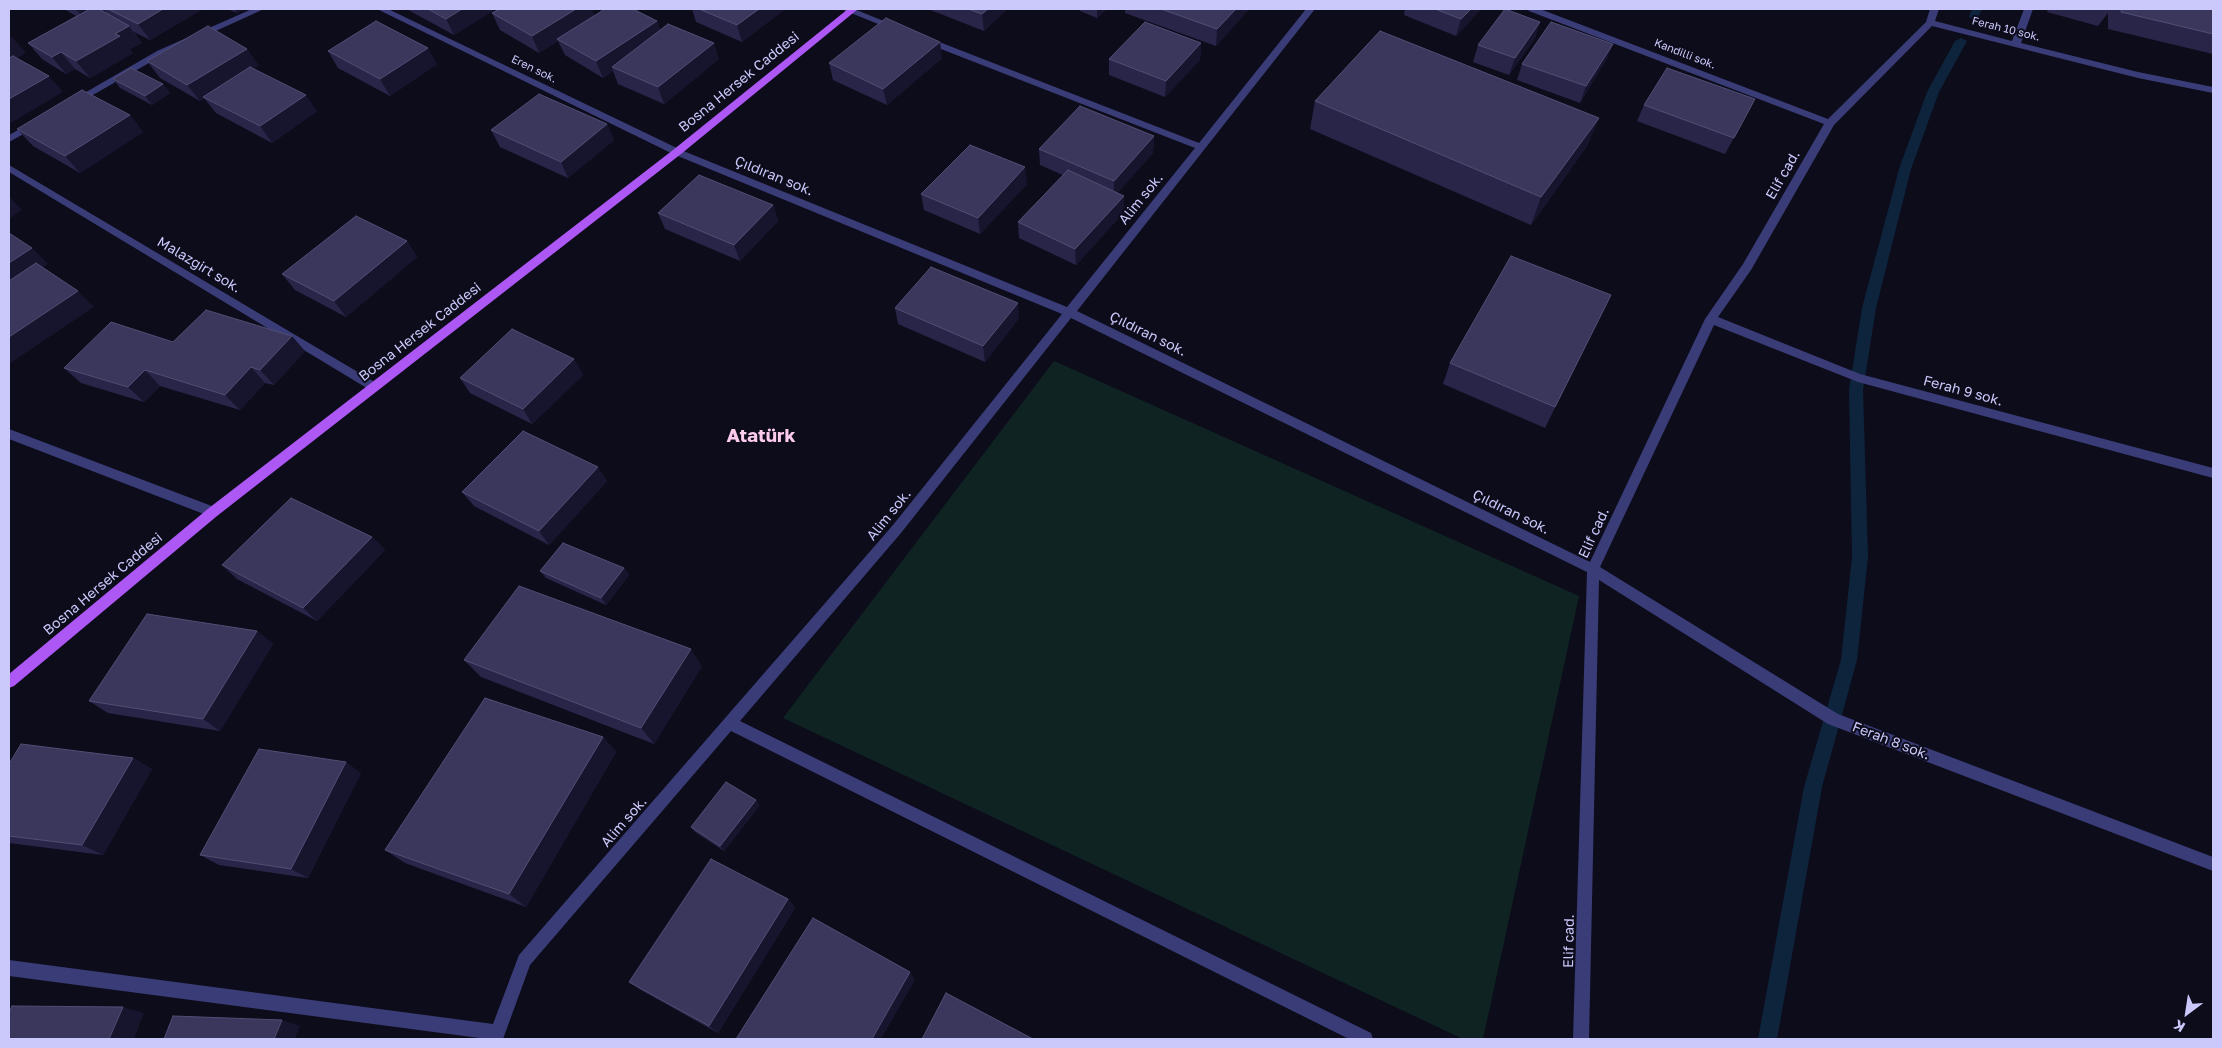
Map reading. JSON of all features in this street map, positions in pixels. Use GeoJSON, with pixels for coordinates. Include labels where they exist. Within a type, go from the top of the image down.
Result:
{"type":"FeatureCollection","features":[{"type":"Feature","properties":{"kind":"main road","name":"Bosna Hersek Caddesi"},"geometry":{"type":"LineString","coordinates":[[9,682],[212,512],[677,152],[850,9]]}},
{"type":"Feature","properties":{"kind":"street"},"geometry":{"type":"LineString","coordinates":[[67,106],[160,53],[259,9]]}},
{"type":"Feature","properties":{"kind":"street","name":"Eren sok."},"geometry":{"type":"LineString","coordinates":[[380,9],[677,152]]}},
{"type":"Feature","properties":{"kind":"street"},"geometry":{"type":"LineString","coordinates":[[850,9],[1201,147]]}},
{"type":"Feature","properties":{"kind":"street","name":"Alim sok."},"geometry":{"type":"LineString","coordinates":[[496,1036],[524,960],[897,529],[1311,9]]}},
{"type":"Feature","properties":{"kind":"street","name":"Kandilli sok."},"geometry":{"type":"LineString","coordinates":[[1532,9],[1830,123]]}},
{"type":"Feature","properties":{"kind":"street"},"geometry":{"type":"LineString","coordinates":[[1830,123],[1930,23],[1934,9]]}},
{"type":"Feature","properties":{"kind":"street"},"geometry":{"type":"LineString","coordinates":[[2015,44],[2029,9]]}},
{"type":"Feature","properties":{"kind":"street","name":"Ferah 10 sok."},"geometry":{"type":"LineString","coordinates":[[1930,23],[2138,75],[2213,90]]}},
{"type":"Feature","properties":{"kind":"street"},"geometry":{"type":"LineString","coordinates":[[9,139],[42,120]]}},
{"type":"Feature","properties":{"kind":"street","name":"Elif cad."},"geometry":{"type":"LineString","coordinates":[[1581,1039],[1593,569],[1711,319],[1747,268],[1830,123]]}},
{"type":"Feature","properties":{"kind":"street","name":"Çıldıran sok."},"geometry":{"type":"LineString","coordinates":[[677,152],[1070,312],[1593,569]]}},
{"type":"Feature","properties":{"kind":"street","name":"Malazgirt sok."},"geometry":{"type":"LineString","coordinates":[[9,168],[374,387]]}},
{"type":"Feature","properties":{"kind":"street","name":"Ferah 9 sok."},"geometry":{"type":"LineString","coordinates":[[1711,319],[1858,378],[2213,473]]}},
{"type":"Feature","properties":{"kind":"street"},"geometry":{"type":"LineString","coordinates":[[9,434],[212,512]]}},
{"type":"Feature","properties":{"kind":"street","name":"Ferah 8 sok."},"geometry":{"type":"LineString","coordinates":[[1593,569],[1833,719],[2213,864]]}},
{"type":"Feature","properties":{"kind":"street"},"geometry":{"type":"LineString","coordinates":[[730,723],[1365,1039]]}},
{"type":"Feature","properties":{"kind":"street"},"geometry":{"type":"LineString","coordinates":[[9,968],[496,1036]]}},
{"type":"Feature","properties":{"kind":"green space"},"geometry":{"type":"Polygon","coordinates":[[[1054,361],[1579,596],[1483,1039],[1463,1039],[783,718],[1054,361]]]}},
{"type":"Feature","properties":{"kind":"building"},"geometry":{"type":"Polygon","coordinates":[[[90,9],[99,9],[129,26],[115,34],[120,36],[76,61],[61,52],[52,57],[28,43],[90,9]]]}},
{"type":"Feature","properties":{"kind":"building"},"geometry":{"type":"Polygon","coordinates":[[[108,9],[163,9],[138,24],[108,9]]]}},
{"type":"Feature","properties":{"kind":"building"},"geometry":{"type":"Polygon","coordinates":[[[428,9],[462,9],[446,19],[428,9]]]}},
{"type":"Feature","properties":{"kind":"building"},"geometry":{"type":"Polygon","coordinates":[[[500,9],[576,9],[532,36],[492,13],[500,9]]]}},
{"type":"Feature","properties":{"kind":"building"},"geometry":{"type":"Polygon","coordinates":[[[605,9],[633,9],[657,21],[596,61],[557,39],[605,9]]]}},
{"type":"Feature","properties":{"kind":"building"},"geometry":{"type":"Polygon","coordinates":[[[699,9],[759,9],[737,25],[699,9]]]}},
{"type":"Feature","properties":{"kind":"building"},"geometry":{"type":"Polygon","coordinates":[[[968,9],[988,9],[982,14],[968,9]]]}},
{"type":"Feature","properties":{"kind":"building"},"geometry":{"type":"Polygon","coordinates":[[[1161,9],[1236,9],[1217,29],[1161,9]]]}},
{"type":"Feature","properties":{"kind":"building"},"geometry":{"type":"Polygon","coordinates":[[[1435,9],[1471,9],[1461,19],[1435,9]]]}},
{"type":"Feature","properties":{"kind":"building"},"geometry":{"type":"Polygon","coordinates":[[[1505,9],[1540,22],[1515,58],[1478,45],[1505,9]]]}},
{"type":"Feature","properties":{"kind":"building"},"geometry":{"type":"Polygon","coordinates":[[[2121,9],[2213,9],[2213,34],[2121,12],[2121,9]]]}},
{"type":"Feature","properties":{"kind":"building"},"geometry":{"type":"Polygon","coordinates":[[[886,18],[940,42],[883,89],[829,63],[886,18]]]}},
{"type":"Feature","properties":{"kind":"building"},"geometry":{"type":"Polygon","coordinates":[[[376,21],[428,48],[380,79],[328,51],[376,21]]]}},
{"type":"Feature","properties":{"kind":"building"},"geometry":{"type":"Polygon","coordinates":[[[1145,22],[1201,43],[1166,81],[1109,59],[1145,22]]]}},
{"type":"Feature","properties":{"kind":"building"},"geometry":{"type":"Polygon","coordinates":[[[1551,22],[1613,44],[1586,86],[1522,64],[1551,22]]]}},
{"type":"Feature","properties":{"kind":"building"},"geometry":{"type":"Polygon","coordinates":[[[668,24],[714,43],[658,87],[612,67],[668,24]]]}},
{"type":"Feature","properties":{"kind":"building"},"geometry":{"type":"Polygon","coordinates":[[[208,26],[247,49],[187,85],[147,61],[208,26]]]}},
{"type":"Feature","properties":{"kind":"building"},"geometry":{"type":"Polygon","coordinates":[[[1380,31],[1599,118],[1541,197],[1315,101],[1380,31]]]}},
{"type":"Feature","properties":{"kind":"building"},"geometry":{"type":"Polygon","coordinates":[[[13,56],[49,76],[9,99],[9,58],[13,56]]]}},
{"type":"Feature","properties":{"kind":"building"},"geometry":{"type":"Polygon","coordinates":[[[250,67],[306,95],[260,126],[203,97],[250,67]]]}},
{"type":"Feature","properties":{"kind":"building"},"geometry":{"type":"Polygon","coordinates":[[[131,68],[163,84],[145,96],[113,79],[131,68]]]}},
{"type":"Feature","properties":{"kind":"building"},"geometry":{"type":"Polygon","coordinates":[[[1667,68],[1755,99],[1734,138],[1644,105],[1667,68]]]}},
{"type":"Feature","properties":{"kind":"building"},"geometry":{"type":"Polygon","coordinates":[[[82,90],[130,115],[65,156],[17,129],[82,90]]]}},
{"type":"Feature","properties":{"kind":"building"},"geometry":{"type":"Polygon","coordinates":[[[539,94],[607,124],[561,162],[491,130],[539,94]]]}},
{"type":"Feature","properties":{"kind":"building"},"geometry":{"type":"Polygon","coordinates":[[[1080,106],[1154,136],[1114,181],[1039,149],[1080,106]]]}},
{"type":"Feature","properties":{"kind":"building"},"geometry":{"type":"Polygon","coordinates":[[[970,145],[1025,167],[978,218],[921,194],[970,145]]]}},
{"type":"Feature","properties":{"kind":"building"},"geometry":{"type":"Polygon","coordinates":[[[1068,170],[1124,196],[1075,249],[1018,222],[1068,170]]]}},
{"type":"Feature","properties":{"kind":"building"},"geometry":{"type":"Polygon","coordinates":[[[699,175],[773,205],[734,245],[658,213],[699,175]]]}},
{"type":"Feature","properties":{"kind":"building"},"geometry":{"type":"Polygon","coordinates":[[[356,216],[407,241],[334,301],[282,274],[356,216]]]}},
{"type":"Feature","properties":{"kind":"building"},"geometry":{"type":"Polygon","coordinates":[[[9,233],[32,248],[9,263],[9,233]]]}},
{"type":"Feature","properties":{"kind":"building"},"geometry":{"type":"Polygon","coordinates":[[[1511,256],[1611,295],[1555,407],[1450,363],[1511,256]]]}},
{"type":"Feature","properties":{"kind":"building"},"geometry":{"type":"Polygon","coordinates":[[[36,263],[78,291],[9,337],[9,281],[36,263]]]}},
{"type":"Feature","properties":{"kind":"building"},"geometry":{"type":"Polygon","coordinates":[[[931,267],[1018,303],[983,346],[895,308],[931,267]]]}},
{"type":"Feature","properties":{"kind":"building"},"geometry":{"type":"Polygon","coordinates":[[[206,310],[292,336],[260,370],[251,367],[225,395],[145,370],[128,387],[64,368],[111,322],[173,342],[206,310]]]}},
{"type":"Feature","properties":{"kind":"building"},"geometry":{"type":"Polygon","coordinates":[[[512,329],[574,359],[523,409],[460,378],[512,329]]]}},
{"type":"Feature","properties":{"kind":"building"},"geometry":{"type":"Polygon","coordinates":[[[523,431],[598,467],[539,531],[462,492],[523,431]]]}},
{"type":"Feature","properties":{"kind":"building"},"geometry":{"type":"Polygon","coordinates":[[[291,498],[372,537],[303,608],[222,565],[291,498]]]}},
{"type":"Feature","properties":{"kind":"building"},"geometry":{"type":"Polygon","coordinates":[[[563,543],[624,568],[601,598],[540,571],[563,543]]]}},
{"type":"Feature","properties":{"kind":"building"},"geometry":{"type":"Polygon","coordinates":[[[519,586],[691,649],[641,728],[464,660],[519,586]]]}},
{"type":"Feature","properties":{"kind":"building"},"geometry":{"type":"Polygon","coordinates":[[[147,614],[257,631],[203,719],[89,701],[147,614]]]}},
{"type":"Feature","properties":{"kind":"building"},"geometry":{"type":"Polygon","coordinates":[[[485,698],[603,737],[509,894],[385,850],[485,698]]]}},
{"type":"Feature","properties":{"kind":"building"},"geometry":{"type":"Polygon","coordinates":[[[21,744],[133,758],[82,845],[9,836],[9,764],[21,744]]]}},
{"type":"Feature","properties":{"kind":"building"},"geometry":{"type":"Polygon","coordinates":[[[259,749],[346,762],[291,869],[200,855],[259,749]]]}},
{"type":"Feature","properties":{"kind":"building"},"geometry":{"type":"Polygon","coordinates":[[[726,782],[756,800],[720,846],[691,827],[726,782]]]}},
{"type":"Feature","properties":{"kind":"building"},"geometry":{"type":"Polygon","coordinates":[[[711,859],[788,899],[709,1026],[629,982],[711,859]]]}},
{"type":"Feature","properties":{"kind":"building"},"geometry":{"type":"Polygon","coordinates":[[[813,918],[910,972],[872,1039],[736,1039],[813,918]]]}},
{"type":"Feature","properties":{"kind":"building"},"geometry":{"type":"Polygon","coordinates":[[[946,993],[1033,1039],[922,1039],[946,993]]]}},
{"type":"Feature","properties":{"kind":"building"},"geometry":{"type":"Polygon","coordinates":[[[12,1006],[123,1007],[109,1039],[9,1039],[9,1013],[12,1006]]]}},
{"type":"Feature","properties":{"kind":"building"},"geometry":{"type":"Polygon","coordinates":[[[173,1016],[282,1020],[274,1039],[164,1039],[173,1016]]]}},
{"type":"Feature","properties":{"kind":"waterway"},"geometry":{"type":"LineString","coordinates":[[1974,16],[1977,9]]}},
{"type":"Feature","properties":{"kind":"waterway"},"geometry":{"type":"LineString","coordinates":[[1767,1039],[1813,787],[1849,660],[1860,557],[1856,390],[1869,308],[1905,169],[1933,92],[1961,41]]}},
{"type":"Feature","properties":{"kind":"district","name":"Atatürk"},"geometry":{"type":"Point","coordinates":[761,436]}}]}
